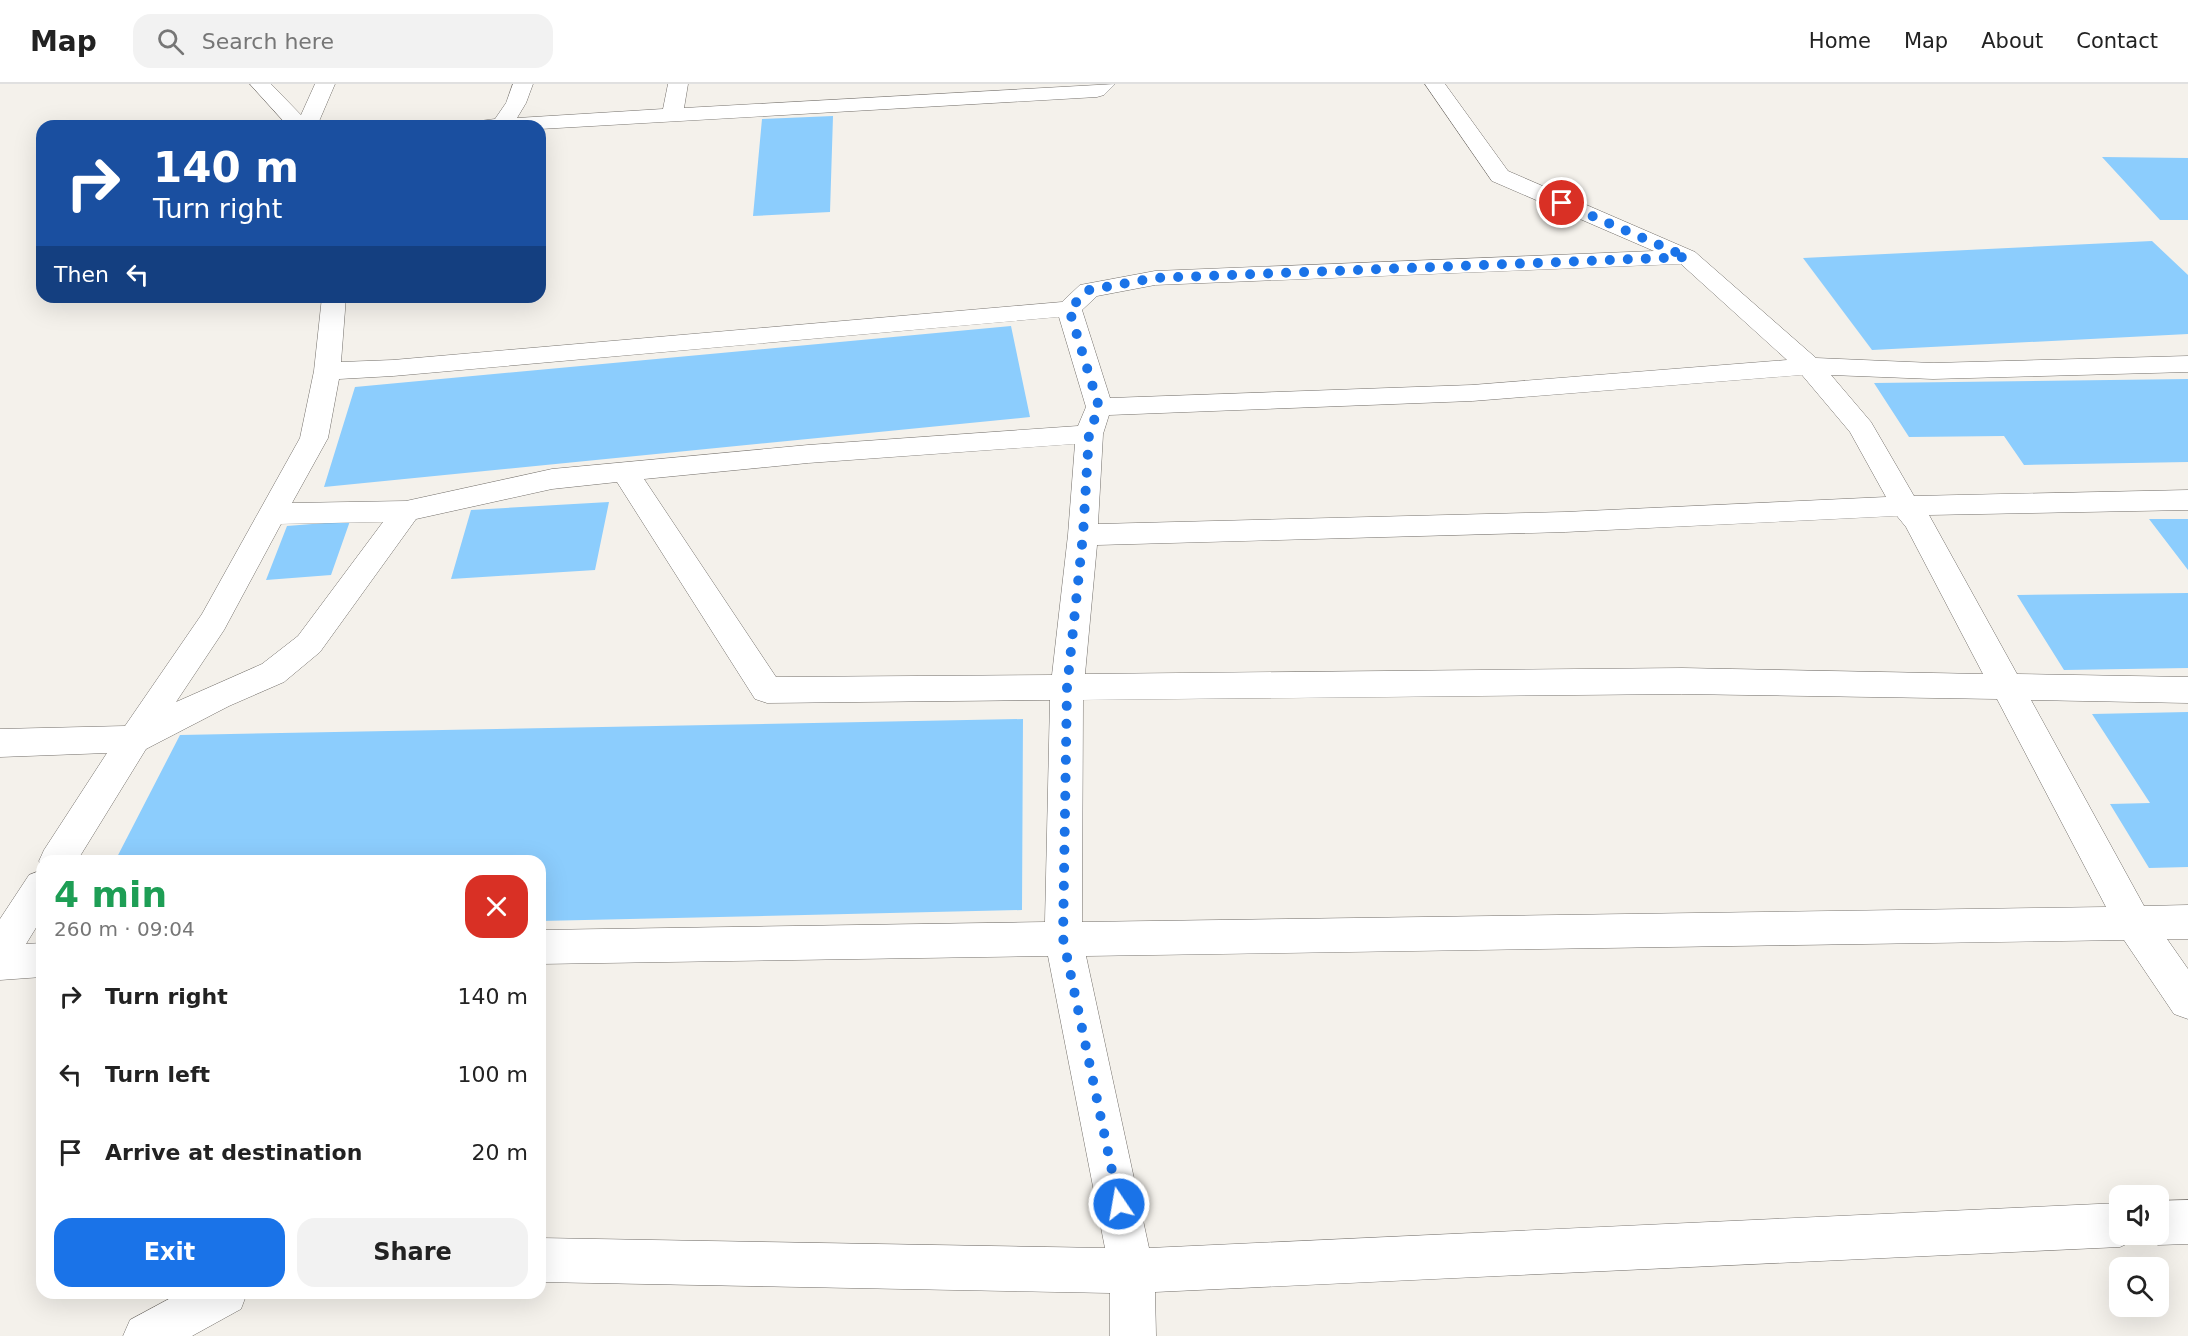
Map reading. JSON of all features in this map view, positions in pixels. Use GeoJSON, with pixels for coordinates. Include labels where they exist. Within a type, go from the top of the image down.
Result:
{"type":"FeatureCollection","features":[{"type":"Feature","properties":{"kind":"street"},"geometry":{"type":"LineString","coordinates":[[260,84],[294,120]]}},
{"type":"Feature","properties":{"kind":"street"},"geometry":{"type":"LineString","coordinates":[[309,120],[325,84]]}},
{"type":"Feature","properties":{"kind":"street"},"geometry":{"type":"LineString","coordinates":[[505,120],[523,84]]}},
{"type":"Feature","properties":{"kind":"street"},"geometry":{"type":"LineString","coordinates":[[672,115],[678,84]]}},
{"type":"Feature","properties":{"kind":"street"},"geometry":{"type":"LineString","coordinates":[[546,122],[1097,91],[1105,84]]}},
{"type":"Feature","properties":{"kind":"street"},"geometry":{"type":"LineString","coordinates":[[1435,84],[1500,176],[1687,257],[1809,366],[1861,428],[1905,506],[1918,522],[2134,923],[2188,1001]]}},
{"type":"Feature","properties":{"kind":"street"},"geometry":{"type":"LineString","coordinates":[[327,371],[594,351],[1069,309],[1089,290],[1155,278],[1687,257]]}},
{"type":"Feature","properties":{"kind":"street"},"geometry":{"type":"LineString","coordinates":[[61,855],[134,739],[213,622],[314,438],[327,371],[333,303]]}},
{"type":"Feature","properties":{"kind":"street"},"geometry":{"type":"LineString","coordinates":[[1069,309],[1094,421],[1067,688],[1063,938],[1132,1270],[1133,1336]]}},
{"type":"Feature","properties":{"kind":"street"},"geometry":{"type":"LineString","coordinates":[[272,514],[406,511],[552,479],[808,454],[1094,421],[1809,366],[1933,371],[2188,364]]}},
{"type":"Feature","properties":{"kind":"street"},"geometry":{"type":"LineString","coordinates":[[625,472],[767,690],[1682,681],[2188,690]]}},
{"type":"Feature","properties":{"kind":"street"},"geometry":{"type":"LineString","coordinates":[[1083,535],[1566,522],[1905,506],[2188,500]]}},
{"type":"Feature","properties":{"kind":"street"},"geometry":{"type":"LineString","coordinates":[[0,743],[134,739],[217,697],[273,673],[309,644],[406,511]]}},
{"type":"Feature","properties":{"kind":"street"},"geometry":{"type":"LineString","coordinates":[[0,952],[36,895]]}},
{"type":"Feature","properties":{"kind":"street"},"geometry":{"type":"LineString","coordinates":[[546,947],[2188,922]]}},
{"type":"Feature","properties":{"kind":"street"},"geometry":{"type":"LineString","coordinates":[[0,963],[36,960]]}},
{"type":"Feature","properties":{"kind":"street"},"geometry":{"type":"LineString","coordinates":[[2169,1223],[2188,1222]]}},
{"type":"Feature","properties":{"kind":"street"},"geometry":{"type":"LineString","coordinates":[[546,1260],[1132,1270],[2109,1226]]}},
{"type":"Feature","properties":{"kind":"street"},"geometry":{"type":"LineString","coordinates":[[146,1336],[214,1299]]}},
{"type":"Feature","properties":{"kind":"building"},"geometry":{"type":"Polygon","coordinates":[[[833,116],[830,212],[753,216],[762,119],[833,116]]]}},
{"type":"Feature","properties":{"kind":"building"},"geometry":{"type":"Polygon","coordinates":[[[2102,157],[2188,158],[2188,220],[2160,220],[2102,157]]]}},
{"type":"Feature","properties":{"kind":"building"},"geometry":{"type":"Polygon","coordinates":[[[2152,241],[2188,275],[2188,334],[1872,350],[1803,258],[2152,241]]]}},
{"type":"Feature","properties":{"kind":"building"},"geometry":{"type":"Polygon","coordinates":[[[1011,326],[1030,417],[324,487],[355,387],[1011,326]]]}},
{"type":"Feature","properties":{"kind":"building"},"geometry":{"type":"Polygon","coordinates":[[[2188,379],[2188,462],[2024,465],[2004,436],[1909,437],[1874,383],[2188,379]]]}},
{"type":"Feature","properties":{"kind":"building"},"geometry":{"type":"Polygon","coordinates":[[[609,502],[595,570],[451,579],[471,510],[609,502]]]}},
{"type":"Feature","properties":{"kind":"building"},"geometry":{"type":"Polygon","coordinates":[[[2149,519],[2188,519],[2188,570],[2149,519]]]}},
{"type":"Feature","properties":{"kind":"building"},"geometry":{"type":"Polygon","coordinates":[[[350,521],[331,575],[266,580],[287,526],[350,521]]]}},
{"type":"Feature","properties":{"kind":"building"},"geometry":{"type":"Polygon","coordinates":[[[2188,593],[2188,668],[2064,670],[2017,595],[2188,593]]]}},
{"type":"Feature","properties":{"kind":"building"},"geometry":{"type":"Polygon","coordinates":[[[2188,712],[2188,867],[2149,868],[2110,804],[2150,803],[2092,714],[2188,712]]]}},
{"type":"Feature","properties":{"kind":"building"},"geometry":{"type":"Polygon","coordinates":[[[1023,719],[1022,910],[546,921],[546,855],[118,855],[180,735],[1023,719]]]}},
{"type":"Feature","properties":{"kind":"route"},"geometry":{"type":"LineString","coordinates":[[1119,1204],[1063,938],[1067,688],[1083,535],[1089,434],[1099,407],[1069,309],[1089,290],[1155,278],[1687,257],[1562,203]]}}]}
